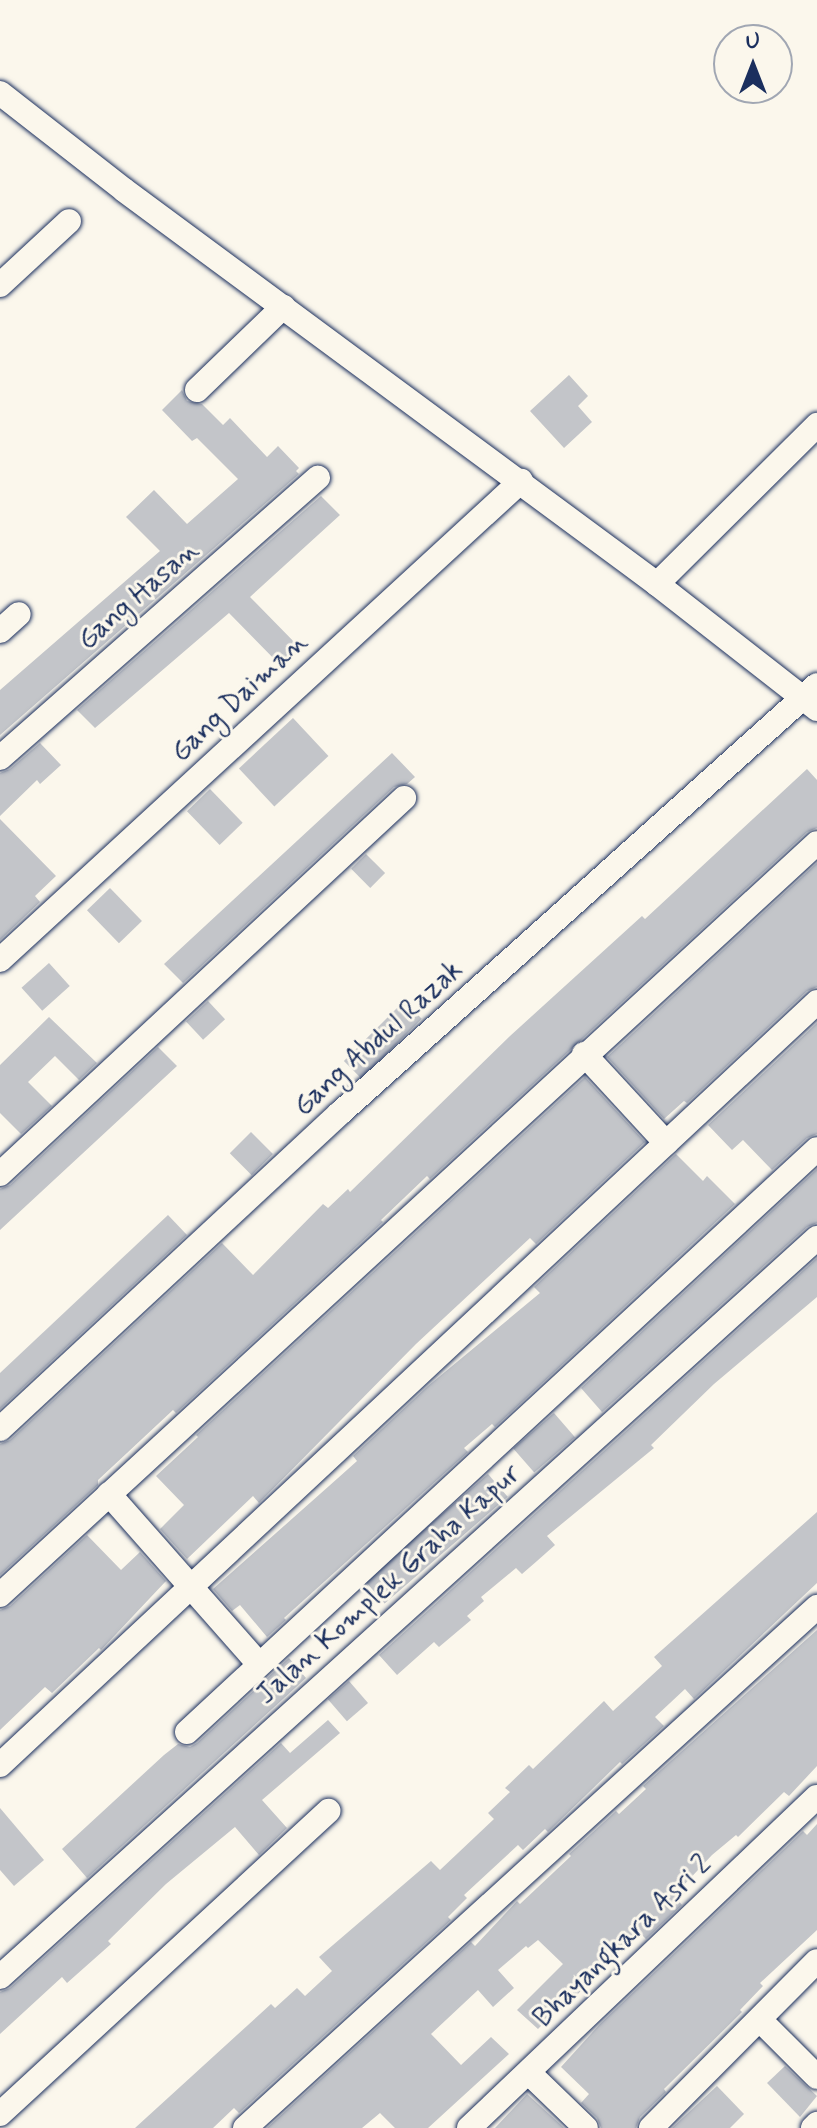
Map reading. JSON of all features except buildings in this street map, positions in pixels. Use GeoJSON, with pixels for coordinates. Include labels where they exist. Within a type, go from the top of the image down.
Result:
{"type":"FeatureCollection","features":[{"type":"Feature","properties":{"kind":"street"},"geometry":{"type":"LineString","coordinates":[[0,93],[283,307],[812,697]]}},
{"type":"Feature","properties":{"kind":"street"},"geometry":{"type":"LineString","coordinates":[[0,285],[69,221]]}},
{"type":"Feature","properties":{"kind":"street"},"geometry":{"type":"LineString","coordinates":[[197,390],[283,307]]}},
{"type":"Feature","properties":{"kind":"street"},"geometry":{"type":"LineString","coordinates":[[657,584],[817,425]]}},
{"type":"Feature","properties":{"kind":"street","name":"Gang Hasan"},"geometry":{"type":"LineString","coordinates":[[0,758],[318,478]]}},
{"type":"Feature","properties":{"kind":"street","name":"Gang Daiman"},"geometry":{"type":"LineString","coordinates":[[0,960],[521,481]]}},
{"type":"Feature","properties":{"kind":"street"},"geometry":{"type":"LineString","coordinates":[[0,631],[19,614]]}},
{"type":"Feature","properties":{"kind":"street","name":"Gang Abdul Razak"},"geometry":{"type":"LineString","coordinates":[[0,1429],[339,1114],[812,697]]}},
{"type":"Feature","properties":{"kind":"street"},"geometry":{"type":"LineString","coordinates":[[0,1174],[404,798]]}},
{"type":"Feature","properties":{"kind":"street"},"geometry":{"type":"LineString","coordinates":[[0,1595],[584,1054],[817,843]]}},
{"type":"Feature","properties":{"kind":"street"},"geometry":{"type":"LineString","coordinates":[[0,1765],[817,1002]]}},
{"type":"Feature","properties":{"kind":"street"},"geometry":{"type":"LineString","coordinates":[[584,1054],[666,1143]]}},
{"type":"Feature","properties":{"kind":"street"},"geometry":{"type":"LineString","coordinates":[[187,1732],[817,1149]]}},
{"type":"Feature","properties":{"kind":"street","name":"Jalan Komplek Graha Kapur"},"geometry":{"type":"LineString","coordinates":[[0,1977],[817,1238]]}},
{"type":"Feature","properties":{"kind":"street"},"geometry":{"type":"LineString","coordinates":[[109,1494],[259,1664]]}},
{"type":"Feature","properties":{"kind":"street"},"geometry":{"type":"LineString","coordinates":[[245,2128],[817,1607]]}},
{"type":"Feature","properties":{"kind":"street","name":"Bhayangkara Asri 2"},"geometry":{"type":"LineString","coordinates":[[469,2128],[817,1797]]}},
{"type":"Feature","properties":{"kind":"street"},"geometry":{"type":"LineString","coordinates":[[0,2114],[328,1811]]}},
{"type":"Feature","properties":{"kind":"street"},"geometry":{"type":"LineString","coordinates":[[651,2128],[761,2021],[817,1961]]}},
{"type":"Feature","properties":{"kind":"street"},"geometry":{"type":"LineString","coordinates":[[761,2021],[817,2077]]}},
{"type":"Feature","properties":{"kind":"street"},"geometry":{"type":"LineString","coordinates":[[529,2073],[586,2128]]}}]}
